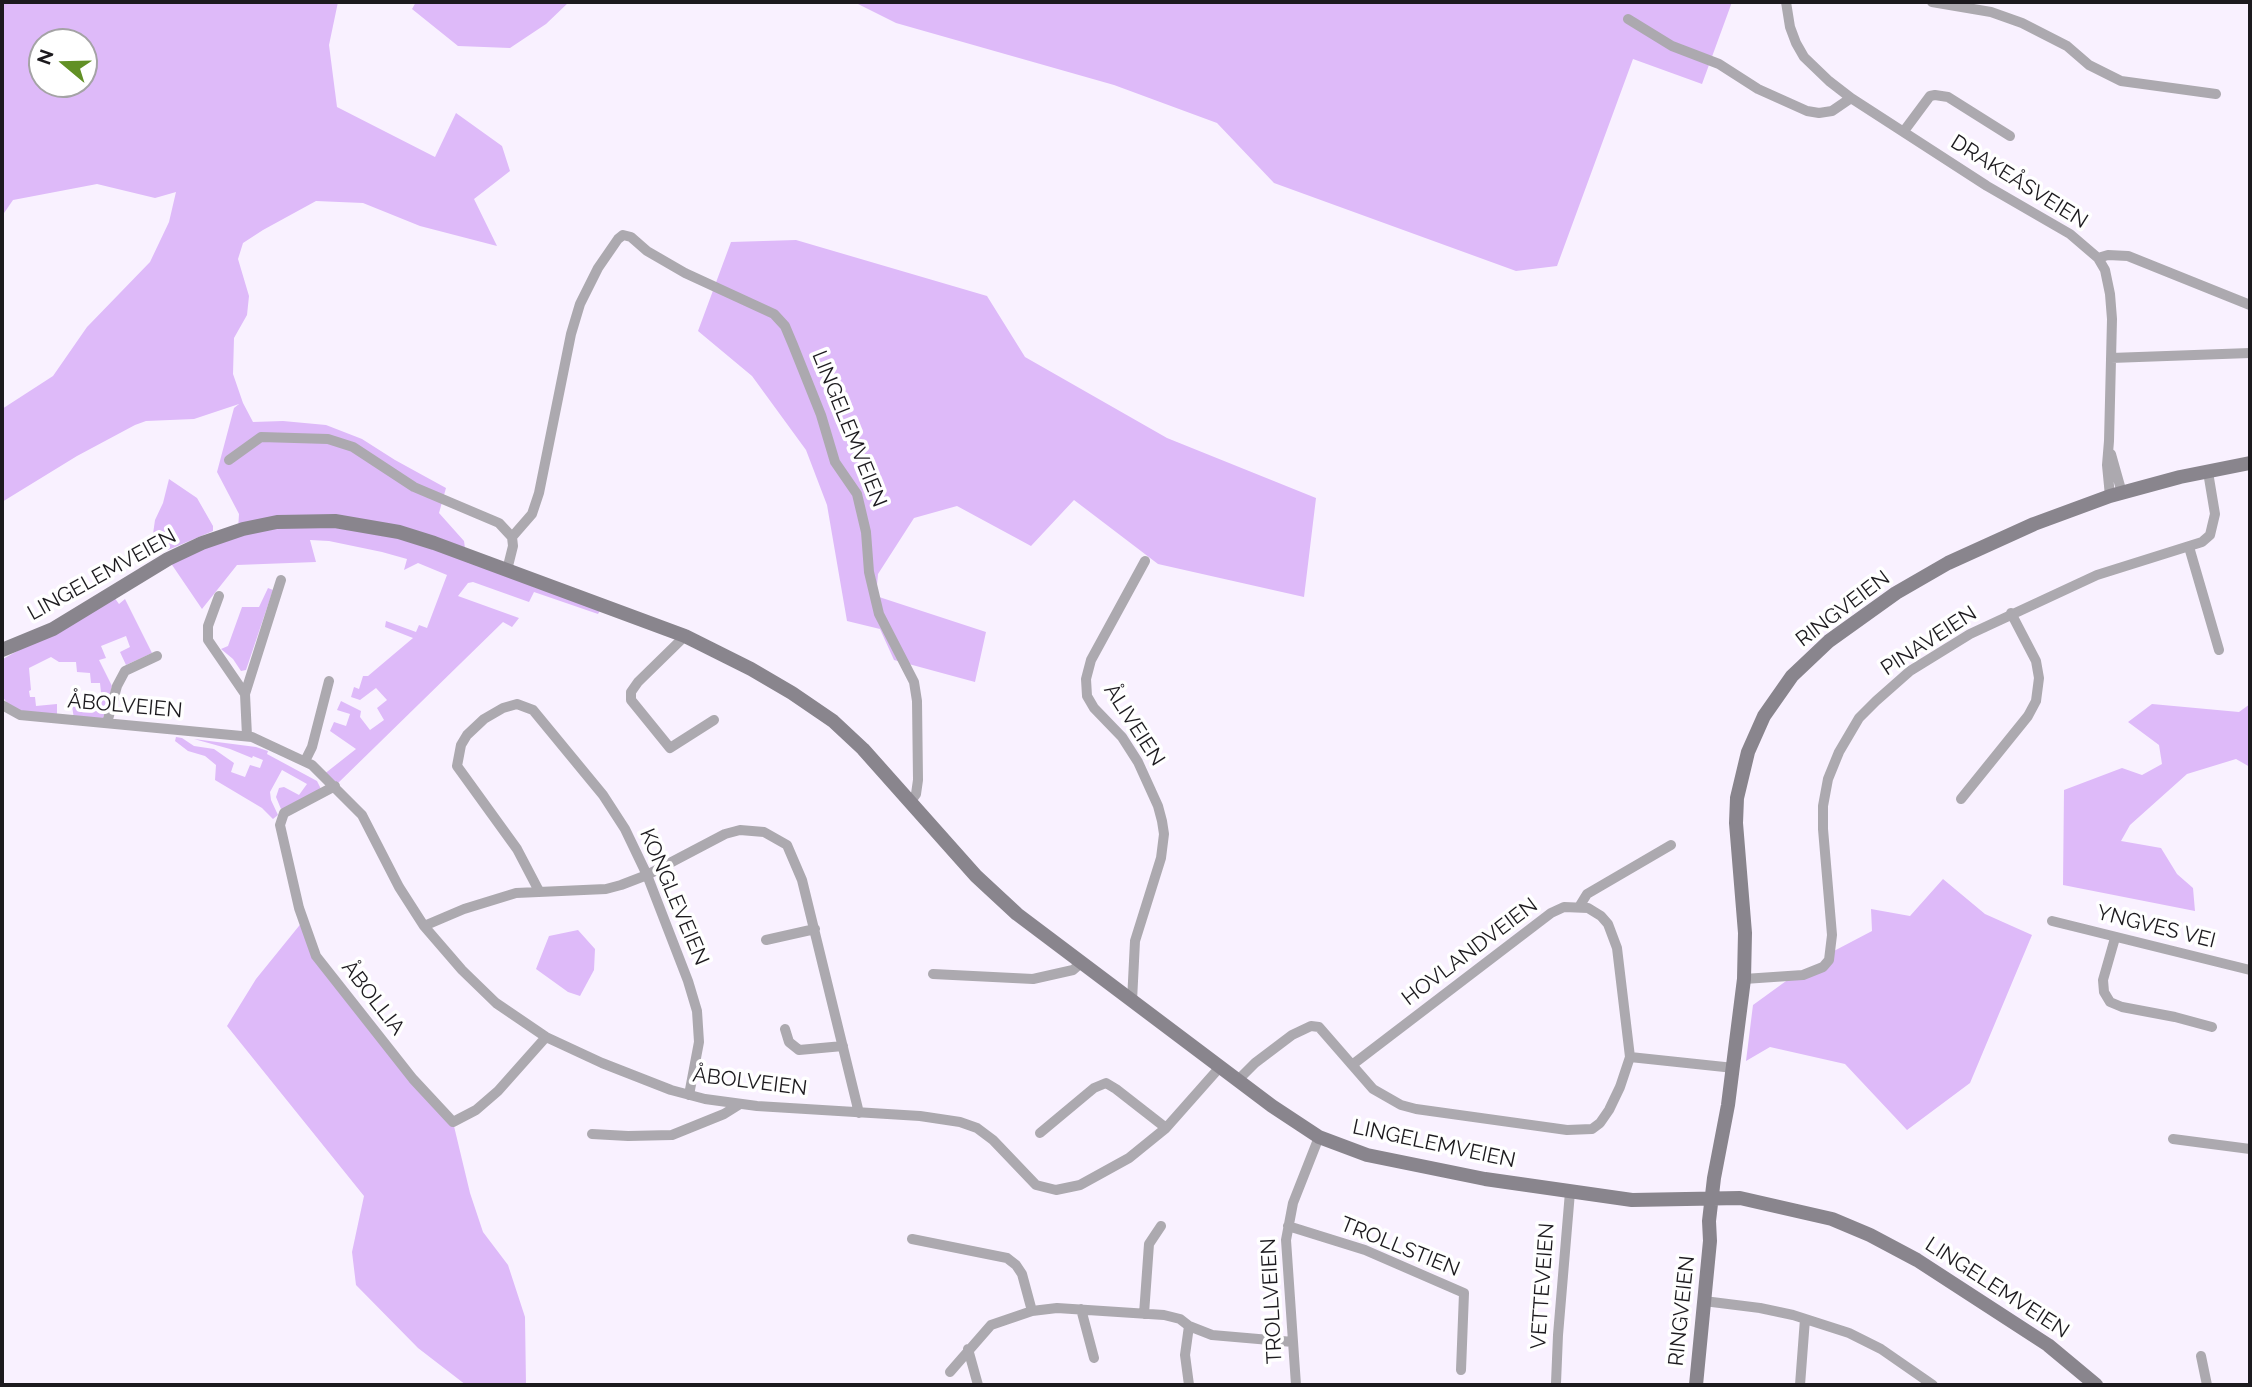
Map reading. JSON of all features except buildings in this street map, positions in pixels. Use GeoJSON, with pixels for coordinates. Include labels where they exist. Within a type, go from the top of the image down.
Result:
{"type":"FeatureCollection","features":[{"type":"Feature","properties":{"kind":"main road","name":"RINGVEIEN"},"geometry":{"type":"LineString","coordinates":[[1696,1385],[1710,1241],[1717,1222],[1715,1201],[1723,1178],[1723,1137],[1744,979],[1745,933],[1736,823],[1737,798],[1743,768],[1755,735],[1779,692],[1799,668],[1829,641],[1871,610],[1948,563],[2022,529],[2116,494],[2250,463]]}},
{"type":"Feature","properties":{"kind":"main road","name":"LINGELEMVEIEN"},"geometry":{"type":"LineString","coordinates":[[2,650],[53,629],[168,559],[219,537],[277,522],[335,521],[376,527],[434,543],[685,636],[782,687],[833,722],[863,749],[994,895],[1295,1123],[1319,1137],[1355,1151],[1398,1162],[1570,1192],[1632,1200],[1715,1201],[1740,1198],[1846,1224],[1901,1251],[2019,1325],[2096,1385]]}},
{"type":"Feature","properties":{"kind":"street","name":"DRAKEÅSVEIEN"},"geometry":{"type":"LineString","coordinates":[[1786,2],[1790,27],[1804,57],[1814,68],[1852,98],[1987,186],[2070,234],[2098,258],[2105,270],[2110,295],[2111,359],[2107,465],[2116,494]]}},
{"type":"Feature","properties":{"kind":"street"},"geometry":{"type":"LineString","coordinates":[[1932,2],[1992,12],[2022,23],[2067,46],[2090,65],[2121,81],[2216,94]]}},
{"type":"Feature","properties":{"kind":"street"},"geometry":{"type":"LineString","coordinates":[[1628,19],[1672,46],[1719,64],[1758,89],[1807,111],[1832,111],[1852,98]]}},
{"type":"Feature","properties":{"kind":"street","name":"DRAKEÅSVEIEN"},"geometry":{"type":"LineString","coordinates":[[1904,131],[1930,96],[1935,95],[1948,97],[2010,136]]}},
{"type":"Feature","properties":{"kind":"street","name":"LINGELEMVEIEN"},"geometry":{"type":"LineString","coordinates":[[507,570],[513,546],[512,537],[532,514],[539,493],[571,334],[580,304],[598,268],[618,239],[631,237],[647,251],[685,273],[774,314],[785,326],[821,415],[835,462],[857,494],[866,532],[869,572],[879,614],[914,682],[917,701],[918,780],[916,794],[911,801]]}},
{"type":"Feature","properties":{"kind":"street"},"geometry":{"type":"LineString","coordinates":[[2098,258],[2108,255],[2128,256],[2250,306]]}},
{"type":"Feature","properties":{"kind":"street"},"geometry":{"type":"LineString","coordinates":[[2111,359],[2250,353]]}},
{"type":"Feature","properties":{"kind":"street"},"geometry":{"type":"LineString","coordinates":[[229,460],[261,437],[328,439],[354,447],[414,487],[494,519],[507,529],[512,537]]}},
{"type":"Feature","properties":{"kind":"street","name":"PINAVEIEN"},"geometry":{"type":"LineString","coordinates":[[1744,979],[1803,975],[1823,967],[1829,960],[1832,935],[1823,828],[1824,806],[1828,779],[1839,752],[1859,718],[1910,671],[1970,634],[2097,575],[2202,542],[2210,535],[2215,514],[2208,472]]}},
{"type":"Feature","properties":{"kind":"street"},"geometry":{"type":"LineString","coordinates":[[2189,548],[2219,650]]}},
{"type":"Feature","properties":{"kind":"street","name":"ÅLIVEIEN"},"geometry":{"type":"LineString","coordinates":[[1132,1001],[1135,941],[1161,858],[1164,834],[1154,796],[1138,762],[1122,737],[1094,708],[1087,696],[1086,679],[1091,660],[1145,561]]}},
{"type":"Feature","properties":{"kind":"street"},"geometry":{"type":"LineString","coordinates":[[247,736],[245,694],[281,580]]}},
{"type":"Feature","properties":{"kind":"street"},"geometry":{"type":"LineString","coordinates":[[219,596],[208,626],[208,640],[245,694]]}},
{"type":"Feature","properties":{"kind":"street"},"geometry":{"type":"LineString","coordinates":[[1961,800],[2028,716],[2036,701],[2039,678],[2036,661],[2011,613]]}},
{"type":"Feature","properties":{"kind":"street"},"geometry":{"type":"LineString","coordinates":[[685,636],[638,682],[631,692],[631,699],[670,748],[714,720]]}},
{"type":"Feature","properties":{"kind":"street"},"geometry":{"type":"LineString","coordinates":[[107,723],[117,686],[125,671],[157,656]]}},
{"type":"Feature","properties":{"kind":"street"},"geometry":{"type":"LineString","coordinates":[[305,761],[312,747],[329,681]]}},
{"type":"Feature","properties":{"kind":"street","name":"KONGLEVEIEN"},"geometry":{"type":"LineString","coordinates":[[539,891],[517,849],[457,766],[461,745],[467,735],[484,719],[503,708],[517,704],[533,710],[603,795],[625,829],[648,875],[697,1011],[699,1042],[689,1095]]}},
{"type":"Feature","properties":{"kind":"street","name":"ÅBOLVEIEN"},"geometry":{"type":"LineString","coordinates":[[2,705],[20,715],[247,736],[305,761],[335,786],[362,815],[399,887],[424,926],[462,970],[496,1003],[546,1037],[620,1070],[689,1095],[740,1104],[920,1116],[968,1125],[993,1140],[1036,1185],[1056,1190],[1080,1185],[1096,1178],[1129,1158],[1166,1128],[1220,1067]]}},
{"type":"Feature","properties":{"kind":"street","name":"ÅBOLLIA"},"geometry":{"type":"LineString","coordinates":[[335,786],[285,813],[280,825],[299,908],[316,956],[413,1079],[453,1122],[476,1110],[498,1090],[546,1037]]}},
{"type":"Feature","properties":{"kind":"street"},"geometry":{"type":"LineString","coordinates":[[424,926],[479,903],[516,893],[606,889],[648,875],[725,834],[740,830],[764,832],[787,845],[796,861],[859,1113]]}},
{"type":"Feature","properties":{"kind":"street"},"geometry":{"type":"LineString","coordinates":[[1238,1080],[1255,1063],[1292,1035],[1311,1026],[1319,1027],[1373,1089],[1401,1105],[1579,1131],[1592,1129],[1609,1110],[1630,1057],[1622,979],[1613,934],[1601,916],[1588,908],[1579,907],[1587,894],[1671,845]]}},
{"type":"Feature","properties":{"kind":"street","name":"HOVLANDVEIEN"},"geometry":{"type":"LineString","coordinates":[[1352,1065],[1551,913],[1564,907],[1579,907]]}},
{"type":"Feature","properties":{"kind":"street","name":"YNGVES VEI"},"geometry":{"type":"LineString","coordinates":[[2052,921],[2250,970]]}},
{"type":"Feature","properties":{"kind":"street"},"geometry":{"type":"LineString","coordinates":[[766,940],[815,929]]}},
{"type":"Feature","properties":{"kind":"street"},"geometry":{"type":"LineString","coordinates":[[2115,938],[2103,980],[2104,992],[2110,1002],[2212,1027]]}},
{"type":"Feature","properties":{"kind":"street"},"geometry":{"type":"LineString","coordinates":[[933,974],[1032,979],[1073,970],[1081,962]]}},
{"type":"Feature","properties":{"kind":"street"},"geometry":{"type":"LineString","coordinates":[[785,1029],[789,1042],[799,1050],[843,1046]]}},
{"type":"Feature","properties":{"kind":"street"},"geometry":{"type":"LineString","coordinates":[[1630,1057],[1734,1068]]}},
{"type":"Feature","properties":{"kind":"street"},"geometry":{"type":"LineString","coordinates":[[1040,1133],[1094,1088],[1106,1083],[1166,1128]]}},
{"type":"Feature","properties":{"kind":"street"},"geometry":{"type":"LineString","coordinates":[[592,1134],[672,1135],[724,1114],[740,1104]]}},
{"type":"Feature","properties":{"kind":"street","name":"TROLLVEIEN"},"geometry":{"type":"LineString","coordinates":[[1296,1385],[1286,1240],[1293,1203],[1319,1137]]}},
{"type":"Feature","properties":{"kind":"street"},"geometry":{"type":"LineString","coordinates":[[2173,1139],[2250,1149]]}},
{"type":"Feature","properties":{"kind":"street","name":"VETTEVEIEN"},"geometry":{"type":"LineString","coordinates":[[1556,1383],[1570,1192]]}},
{"type":"Feature","properties":{"kind":"street"},"geometry":{"type":"LineString","coordinates":[[1144,1314],[1149,1244],[1161,1226]]}},
{"type":"Feature","properties":{"kind":"street","name":"TROLLSTIEN"},"geometry":{"type":"LineString","coordinates":[[1288,1226],[1365,1250],[1464,1293],[1461,1370]]}},
{"type":"Feature","properties":{"kind":"street"},"geometry":{"type":"LineString","coordinates":[[912,1240],[1007,1258],[1022,1274],[1032,1311]]}},
{"type":"Feature","properties":{"kind":"street"},"geometry":{"type":"LineString","coordinates":[[1704,1301],[1760,1308],[1849,1333],[1881,1349],[1933,1385]]}},
{"type":"Feature","properties":{"kind":"street"},"geometry":{"type":"LineString","coordinates":[[950,1372],[991,1325],[1032,1311],[1057,1308],[1180,1319],[1189,1326],[1212,1335],[1293,1342]]}},
{"type":"Feature","properties":{"kind":"street"},"geometry":{"type":"LineString","coordinates":[[1081,1309],[1094,1358]]}},
{"type":"Feature","properties":{"kind":"street"},"geometry":{"type":"LineString","coordinates":[[1800,1385],[1805,1319]]}},
{"type":"Feature","properties":{"kind":"street"},"geometry":{"type":"LineString","coordinates":[[1189,1326],[1185,1354],[1189,1385]]}},
{"type":"Feature","properties":{"kind":"street"},"geometry":{"type":"LineString","coordinates":[[968,1349],[978,1385]]}},
{"type":"Feature","properties":{"kind":"street"},"geometry":{"type":"LineString","coordinates":[[2201,1356],[2207,1385]]}},
{"type":"Feature","properties":{"kind":"shaded area"},"geometry":{"type":"Polygon","coordinates":[[[2,2],[338,2],[329,45],[337,107],[435,157],[456,113],[502,146],[510,171],[474,199],[497,246],[420,226],[363,203],[316,201],[263,230],[243,243],[238,259],[249,296],[247,315],[234,338],[233,374],[243,403],[253,422],[283,421],[326,425],[362,439],[446,488],[439,513],[464,541],[466,555],[603,605],[598,614],[534,592],[529,602],[473,582],[468,583],[458,596],[519,618],[512,627],[503,622],[335,786],[323,775],[356,749],[330,731],[334,722],[346,726],[350,714],[337,710],[341,701],[361,711],[360,717],[370,730],[384,720],[377,708],[387,700],[376,688],[360,700],[351,697],[354,687],[359,689],[363,676],[368,676],[413,638],[385,627],[386,621],[416,632],[419,625],[427,628],[447,575],[418,563],[404,570],[407,559],[382,552],[329,541],[310,540],[316,562],[237,565],[202,609],[168,559],[238,530],[239,514],[217,472],[234,408],[239,404],[194,419],[146,421],[135,425],[77,456],[2,502],[2,409],[53,376],[87,327],[150,262],[169,222],[176,192],[155,198],[97,184],[13,200],[2,216],[2,2]]]}},
{"type":"Feature","properties":{"kind":"shaded area"},"geometry":{"type":"Polygon","coordinates":[[[416,2],[569,2],[546,24],[510,48],[458,46],[412,9],[416,2]]]}},
{"type":"Feature","properties":{"kind":"shaded area"},"geometry":{"type":"Polygon","coordinates":[[[854,2],[1732,2],[1702,84],[1633,59],[1557,266],[1516,271],[1274,183],[1217,123],[1114,85],[896,23],[854,2]]]}},
{"type":"Feature","properties":{"kind":"shaded area"},"geometry":{"type":"Polygon","coordinates":[[[796,240],[987,296],[1025,357],[1167,438],[1316,498],[1304,597],[1158,564],[1074,500],[1031,546],[957,506],[914,518],[878,574],[876,596],[986,632],[975,682],[894,660],[880,629],[847,621],[827,505],[806,450],[752,376],[698,331],[731,242],[796,240]]]}},
{"type":"Feature","properties":{"kind":"shaded area"},"geometry":{"type":"Polygon","coordinates":[[[169,479],[197,498],[213,526],[213,531],[168,550],[152,541],[155,520],[169,479]]]}},
{"type":"Feature","properties":{"kind":"shaded area"},"geometry":{"type":"Polygon","coordinates":[[[268,588],[273,590],[246,670],[241,671],[233,659],[221,649],[228,646],[242,607],[259,607],[268,588]]]}},
{"type":"Feature","properties":{"kind":"shaded area"},"geometry":{"type":"Polygon","coordinates":[[[114,597],[119,604],[125,599],[152,653],[126,665],[120,652],[130,647],[126,636],[101,646],[106,658],[99,660],[112,686],[103,719],[74,719],[71,699],[88,697],[89,704],[102,702],[100,683],[91,683],[90,673],[77,672],[76,662],[59,662],[51,657],[29,668],[29,691],[30,697],[35,697],[36,706],[57,704],[57,715],[24,714],[10,707],[2,696],[3,659],[114,597]]]}},
{"type":"Feature","properties":{"kind":"shaded area"},"geometry":{"type":"Polygon","coordinates":[[[2152,704],[2239,712],[2250,704],[2250,767],[2236,759],[2187,774],[2130,825],[2121,841],[2161,848],[2177,874],[2193,888],[2195,911],[2063,885],[2064,790],[2122,768],[2142,775],[2162,764],[2159,745],[2128,722],[2152,704]]]}},
{"type":"Feature","properties":{"kind":"shaded area"},"geometry":{"type":"Polygon","coordinates":[[[176,737],[194,746],[214,749],[234,763],[231,772],[245,777],[250,765],[260,768],[263,760],[194,739],[268,751],[267,754],[317,781],[321,789],[290,807],[281,809],[276,797],[279,788],[284,787],[299,795],[307,784],[282,770],[270,792],[278,815],[273,819],[262,808],[215,780],[216,765],[205,756],[188,751],[175,741],[176,737]]]}},
{"type":"Feature","properties":{"kind":"shaded area"},"geometry":{"type":"Polygon","coordinates":[[[1943,879],[1985,914],[2032,935],[1970,1083],[1907,1130],[1845,1064],[1770,1047],[1746,1061],[1753,1005],[1793,976],[1814,971],[1832,952],[1872,931],[1871,909],[1910,916],[1943,879]]]}},
{"type":"Feature","properties":{"kind":"shaded area"},"geometry":{"type":"Polygon","coordinates":[[[303,921],[316,956],[453,1122],[470,1193],[483,1232],[508,1265],[525,1317],[526,1385],[466,1385],[418,1348],[356,1285],[352,1252],[364,1196],[227,1026],[256,979],[303,921]]]}},
{"type":"Feature","properties":{"kind":"shaded area"},"geometry":{"type":"Polygon","coordinates":[[[578,930],[595,949],[594,970],[580,996],[568,992],[536,969],[549,936],[578,930]]]}}]}
